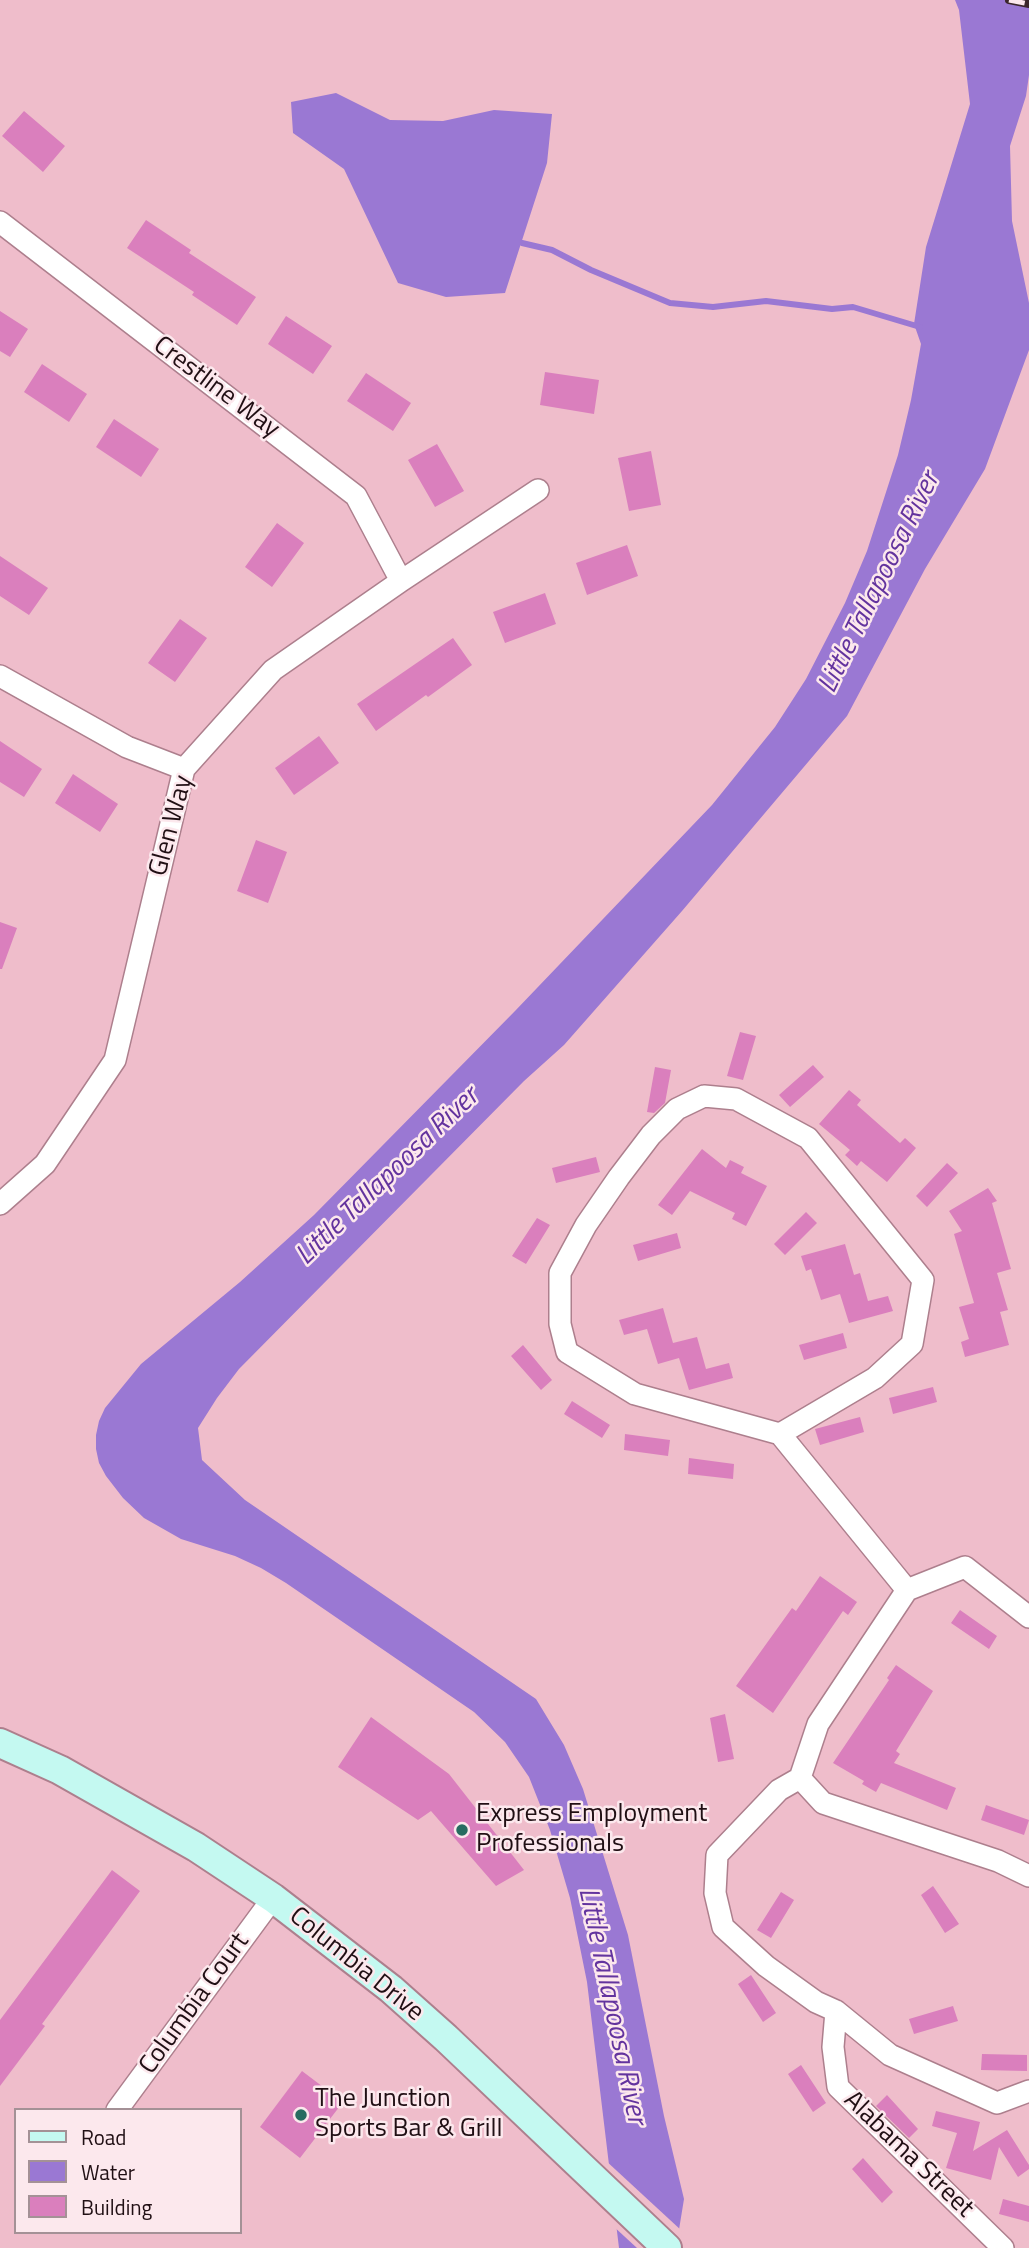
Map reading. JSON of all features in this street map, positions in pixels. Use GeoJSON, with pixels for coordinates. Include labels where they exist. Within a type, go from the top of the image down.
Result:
{"type":"FeatureCollection","features":[{"type":"Feature","properties":{"kind":"main road","name":"Columbia Drive"},"geometry":{"type":"LineString","coordinates":[[0,1743],[60,1770],[185,1841],[272,1898],[400,1997],[667,2248]]}},
{"type":"Feature","properties":{"kind":"street","name":"Crestline Way"},"geometry":{"type":"LineString","coordinates":[[0,222],[356,496],[401,580]]}},
{"type":"Feature","properties":{"kind":"street","name":"Glen Way"},"geometry":{"type":"LineString","coordinates":[[0,1205],[45,1164],[115,1060],[184,769],[272,670],[401,580],[538,491]]}},
{"type":"Feature","properties":{"kind":"street"},"geometry":{"type":"LineString","coordinates":[[0,676],[127,747],[184,769]]}},
{"type":"Feature","properties":{"kind":"street"},"geometry":{"type":"LineString","coordinates":[[780,1434],[875,1378],[912,1344],[923,1280],[808,1138],[736,1099],[704,1097],[677,1109],[652,1135],[618,1177],[560,1273],[560,1324],[567,1352],[635,1394],[780,1434],[907,1590]]}},
{"type":"Feature","properties":{"kind":"street"},"geometry":{"type":"LineString","coordinates":[[1029,1617],[965,1567],[907,1590],[818,1724],[800,1778],[779,1790],[717,1855],[715,1893],[723,1927],[766,1966],[816,2002],[836,2011],[890,2055],[997,2103],[1029,2091]]}},
{"type":"Feature","properties":{"kind":"street"},"geometry":{"type":"LineString","coordinates":[[800,1778],[822,1803],[998,1861],[1029,1876]]}},
{"type":"Feature","properties":{"kind":"street","name":"Columbia Court"},"geometry":{"type":"LineString","coordinates":[[118,2108],[272,1898]]}},
{"type":"Feature","properties":{"kind":"street","name":"Alabama Street"},"geometry":{"type":"LineString","coordinates":[[836,2011],[833,2047],[838,2087],[1003,2248]]}},
{"type":"Feature","properties":{"kind":"water","name":"Little Tallapoosa River"},"geometry":{"type":"Polygon","coordinates":[[[955,0],[1029,0],[1029,75],[1026,96],[1010,146],[1012,221],[1029,303],[1029,350],[985,469],[925,569],[847,716],[564,1045],[524,1081],[239,1369],[198,1428],[202,1460],[245,1500],[536,1699],[564,1745],[583,1789],[628,1935],[664,2116],[684,2199],[676,2248],[619,2248],[587,1982],[570,1898],[550,1830],[529,1777],[505,1742],[474,1712],[286,1583],[235,1556],[181,1539],[144,1518],[123,1498],[106,1476],[99,1463],[96,1435],[105,1408],[141,1364],[240,1282],[314,1215],[515,1011],[712,805],[775,727],[806,679],[845,603],[867,551],[898,455],[911,400],[921,344],[914,324],[926,247],[970,104],[959,10],[955,0]]]}},
{"type":"Feature","properties":{"kind":"water"},"geometry":{"type":"Polygon","coordinates":[[[336,93],[390,120],[443,121],[494,110],[552,114],[547,163],[505,293],[446,297],[398,283],[344,169],[293,133],[291,102],[336,93]]]}},
{"type":"Feature","properties":{"kind":"pier"},"geometry":{"type":"Polygon","coordinates":[[[604,2159],[682,2231],[680,2248],[637,2248],[612,2225],[604,2159]]]}},
{"type":"Feature","properties":{"kind":"building"},"geometry":{"type":"Polygon","coordinates":[[[24,111],[65,146],[43,172],[2,136],[24,111]]]}},
{"type":"Feature","properties":{"kind":"building"},"geometry":{"type":"Polygon","coordinates":[[[146,220],[191,250],[189,253],[256,297],[237,325],[192,295],[194,292],[127,248],[146,220]]]}},
{"type":"Feature","properties":{"kind":"building"},"geometry":{"type":"Polygon","coordinates":[[[0,311],[28,329],[10,357],[0,351],[0,311]]]}},
{"type":"Feature","properties":{"kind":"building"},"geometry":{"type":"Polygon","coordinates":[[[286,316],[332,346],[313,374],[268,344],[286,316]]]}},
{"type":"Feature","properties":{"kind":"building"},"geometry":{"type":"Polygon","coordinates":[[[42,364],[87,394],[69,422],[24,392],[42,364]]]}},
{"type":"Feature","properties":{"kind":"building"},"geometry":{"type":"Polygon","coordinates":[[[545,372],[599,380],[594,414],[540,405],[545,372]]]}},
{"type":"Feature","properties":{"kind":"building"},"geometry":{"type":"Polygon","coordinates":[[[366,373],[411,403],[393,431],[347,401],[366,373]]]}},
{"type":"Feature","properties":{"kind":"building"},"geometry":{"type":"Polygon","coordinates":[[[114,419],[159,449],[141,477],[96,447],[114,419]]]}},
{"type":"Feature","properties":{"kind":"building"},"geometry":{"type":"Polygon","coordinates":[[[437,444],[464,491],[435,507],[408,460],[437,444]]]}},
{"type":"Feature","properties":{"kind":"building"},"geometry":{"type":"Polygon","coordinates":[[[651,451],[661,505],[629,511],[618,458],[651,451]]]}},
{"type":"Feature","properties":{"kind":"building"},"geometry":{"type":"Polygon","coordinates":[[[277,523],[304,543],[272,587],[245,567],[277,523]]]}},
{"type":"Feature","properties":{"kind":"building"},"geometry":{"type":"Polygon","coordinates":[[[627,545],[638,576],[587,595],[576,563],[627,545]]]}},
{"type":"Feature","properties":{"kind":"building"},"geometry":{"type":"Polygon","coordinates":[[[0,556],[48,588],[29,615],[0,596],[0,556]]]}},
{"type":"Feature","properties":{"kind":"building"},"geometry":{"type":"Polygon","coordinates":[[[545,593],[556,624],[505,643],[493,612],[545,593]]]}},
{"type":"Feature","properties":{"kind":"building"},"geometry":{"type":"Polygon","coordinates":[[[180,619],[207,638],[175,682],[148,663],[180,619]]]}},
{"type":"Feature","properties":{"kind":"building"},"geometry":{"type":"Polygon","coordinates":[[[453,638],[472,665],[376,731],[357,704],[453,638]]]}},
{"type":"Feature","properties":{"kind":"building"},"geometry":{"type":"Polygon","coordinates":[[[319,736],[339,763],[294,795],[275,768],[319,736]]]}},
{"type":"Feature","properties":{"kind":"building"},"geometry":{"type":"Polygon","coordinates":[[[0,741],[42,769],[24,797],[0,782],[0,741]]]}},
{"type":"Feature","properties":{"kind":"building"},"geometry":{"type":"Polygon","coordinates":[[[73,774],[118,804],[100,832],[55,803],[73,774]]]}},
{"type":"Feature","properties":{"kind":"building"},"geometry":{"type":"Polygon","coordinates":[[[256,840],[287,852],[268,903],[237,891],[256,840]]]}},
{"type":"Feature","properties":{"kind":"building"},"geometry":{"type":"Polygon","coordinates":[[[0,922],[17,928],[2,969],[0,969],[0,922]]]}},
{"type":"Feature","properties":{"kind":"building"},"geometry":{"type":"Polygon","coordinates":[[[740,1032],[756,1036],[743,1080],[727,1076],[740,1032]]]}},
{"type":"Feature","properties":{"kind":"building"},"geometry":{"type":"Polygon","coordinates":[[[813,1065],[824,1077],[790,1107],[779,1095],[813,1065]]]}},
{"type":"Feature","properties":{"kind":"building"},"geometry":{"type":"Polygon","coordinates":[[[655,1067],[671,1070],[665,1103],[654,1113],[647,1112],[655,1067]]]}},
{"type":"Feature","properties":{"kind":"building"},"geometry":{"type":"Polygon","coordinates":[[[849,1090],[861,1100],[857,1105],[900,1143],[905,1138],[916,1148],[887,1182],[861,1161],[857,1166],[845,1155],[850,1150],[819,1124],[849,1090]]]}},
{"type":"Feature","properties":{"kind":"building"},"geometry":{"type":"Polygon","coordinates":[[[702,1149],[726,1168],[730,1160],[744,1167],[741,1173],[767,1186],[746,1226],[732,1219],[735,1213],[690,1191],[672,1215],[658,1205],[702,1149]]]}},
{"type":"Feature","properties":{"kind":"building"},"geometry":{"type":"Polygon","coordinates":[[[596,1157],[600,1172],[556,1183],[552,1168],[596,1157]]]}},
{"type":"Feature","properties":{"kind":"building"},"geometry":{"type":"Polygon","coordinates":[[[947,1163],[958,1173],[927,1207],[916,1196],[947,1163]]]}},
{"type":"Feature","properties":{"kind":"building"},"geometry":{"type":"Polygon","coordinates":[[[988,1188],[997,1201],[992,1203],[1011,1269],[997,1273],[1008,1310],[1000,1312],[1009,1345],[965,1357],[961,1342],[969,1339],[959,1307],[974,1303],[954,1234],[962,1231],[949,1211],[988,1188]]]}},
{"type":"Feature","properties":{"kind":"building"},"geometry":{"type":"Polygon","coordinates":[[[806,1212],[817,1223],[785,1255],[774,1244],[806,1212]]]}},
{"type":"Feature","properties":{"kind":"building"},"geometry":{"type":"Polygon","coordinates":[[[537,1218],[550,1225],[526,1264],[512,1256],[537,1218]]]}},
{"type":"Feature","properties":{"kind":"building"},"geometry":{"type":"Polygon","coordinates":[[[677,1233],[681,1248],[638,1261],[633,1245],[677,1233]]]}},
{"type":"Feature","properties":{"kind":"building"},"geometry":{"type":"Polygon","coordinates":[[[845,1244],[854,1275],[860,1273],[868,1301],[888,1296],[893,1311],[849,1323],[840,1294],[821,1300],[811,1269],[806,1271],[801,1256],[845,1244]]]}},
{"type":"Feature","properties":{"kind":"building"},"geometry":{"type":"Polygon","coordinates":[[[663,1308],[673,1343],[697,1337],[706,1369],[729,1363],[733,1378],[689,1390],[679,1358],[658,1364],[647,1329],[624,1335],[619,1320],[663,1308]]]}},
{"type":"Feature","properties":{"kind":"building"},"geometry":{"type":"Polygon","coordinates":[[[843,1333],[847,1348],[804,1360],[799,1345],[843,1333]]]}},
{"type":"Feature","properties":{"kind":"building"},"geometry":{"type":"Polygon","coordinates":[[[523,1345],[552,1380],[541,1390],[511,1356],[523,1345]]]}},
{"type":"Feature","properties":{"kind":"building"},"geometry":{"type":"Polygon","coordinates":[[[933,1387],[937,1402],[893,1414],[889,1398],[933,1387]]]}},
{"type":"Feature","properties":{"kind":"building"},"geometry":{"type":"Polygon","coordinates":[[[572,1401],[610,1425],[602,1438],[564,1414],[572,1401]]]}},
{"type":"Feature","properties":{"kind":"building"},"geometry":{"type":"Polygon","coordinates":[[[860,1417],[864,1432],[820,1445],[815,1429],[860,1417]]]}},
{"type":"Feature","properties":{"kind":"building"},"geometry":{"type":"Polygon","coordinates":[[[625,1434],[670,1440],[668,1456],[624,1450],[625,1434]]]}},
{"type":"Feature","properties":{"kind":"building"},"geometry":{"type":"Polygon","coordinates":[[[689,1458],[734,1464],[733,1479],[688,1474],[689,1458]]]}},
{"type":"Feature","properties":{"kind":"building"},"geometry":{"type":"Polygon","coordinates":[[[820,1576],[857,1602],[848,1615],[843,1611],[773,1713],[736,1686],[792,1608],[796,1611],[820,1576]]]}},
{"type":"Feature","properties":{"kind":"building"},"geometry":{"type":"Polygon","coordinates":[[[960,1610],[997,1636],[989,1649],[951,1623],[960,1610]]]}},
{"type":"Feature","properties":{"kind":"building"},"geometry":{"type":"Polygon","coordinates":[[[896,1665],[933,1691],[896,1751],[900,1754],[894,1763],[956,1788],[947,1810],[881,1783],[876,1792],[862,1784],[864,1781],[833,1763],[889,1680],[887,1678],[896,1665]]]}},
{"type":"Feature","properties":{"kind":"building"},"geometry":{"type":"Polygon","coordinates":[[[725,1714],[734,1759],[718,1762],[710,1718],[725,1714]]]}},
{"type":"Feature","properties":{"kind":"building"},"geometry":{"type":"Polygon","coordinates":[[[371,1717],[449,1774],[524,1870],[496,1886],[431,1811],[418,1820],[338,1767],[371,1717]]]}},
{"type":"Feature","properties":{"kind":"building"},"geometry":{"type":"Polygon","coordinates":[[[986,1805],[1029,1820],[1024,1835],[981,1820],[986,1805]]]}},
{"type":"Feature","properties":{"kind":"building"},"geometry":{"type":"Polygon","coordinates":[[[112,1870],[140,1891],[0,2086],[0,2020],[112,1870]]]}},
{"type":"Feature","properties":{"kind":"building"},"geometry":{"type":"Polygon","coordinates":[[[933,1886],[959,1924],[945,1933],[921,1895],[933,1886]]]}},
{"type":"Feature","properties":{"kind":"building"},"geometry":{"type":"Polygon","coordinates":[[[781,1892],[794,1900],[771,1938],[757,1930],[781,1892]]]}},
{"type":"Feature","properties":{"kind":"building"},"geometry":{"type":"Polygon","coordinates":[[[751,1975],[776,2013],[763,2022],[738,1984],[751,1975]]]}},
{"type":"Feature","properties":{"kind":"building"},"geometry":{"type":"Polygon","coordinates":[[[953,2006],[958,2021],[914,2034],[909,2019],[953,2006]]]}},
{"type":"Feature","properties":{"kind":"building"},"geometry":{"type":"Polygon","coordinates":[[[982,2054],[1027,2055],[1027,2071],[981,2070],[982,2054]]]}},
{"type":"Feature","properties":{"kind":"building"},"geometry":{"type":"Polygon","coordinates":[[[801,2065],[826,2103],[813,2112],[788,2074],[801,2065]]]}},
{"type":"Feature","properties":{"kind":"building","name":"The Junction Sports Bar & Grill"},"geometry":{"type":"Polygon","coordinates":[[[302,2071],[343,2102],[300,2158],[260,2127],[302,2071]]]}},
{"type":"Feature","properties":{"kind":"building"},"geometry":{"type":"Polygon","coordinates":[[[887,2095],[918,2129],[909,2138],[876,2106],[887,2095]]]}},
{"type":"Feature","properties":{"kind":"building"},"geometry":{"type":"Polygon","coordinates":[[[936,2111],[980,2122],[973,2151],[1007,2130],[1029,2169],[1018,2177],[999,2147],[991,2180],[946,2168],[957,2133],[932,2126],[936,2111]]]}},
{"type":"Feature","properties":{"kind":"building"},"geometry":{"type":"Polygon","coordinates":[[[863,2158],[893,2192],[882,2203],[852,2169],[863,2158]]]}},
{"type":"Feature","properties":{"kind":"building"},"geometry":{"type":"Polygon","coordinates":[[[1003,2199],[1029,2206],[1029,2222],[999,2214],[1003,2199]]]}},
{"type":"Feature","properties":{"kind":"waterway"},"geometry":{"type":"LineString","coordinates":[[522,243],[552,250],[591,270],[670,303],[713,307],[766,301],[832,309],[853,307],[920,327]]}},
{"type":"Feature","properties":{"kind":"railway"},"geometry":{"type":"LineString","coordinates":[[1009,0],[1029,4]]}},
{"type":"Feature","properties":{"kind":"place","name":"Express Employment Professionals"},"geometry":{"type":"Point","coordinates":[462,1830]}},
{"type":"Feature","properties":{"kind":"place","name":"The Junction Sports Bar & Grill"},"geometry":{"type":"Point","coordinates":[301,2115]}}]}
